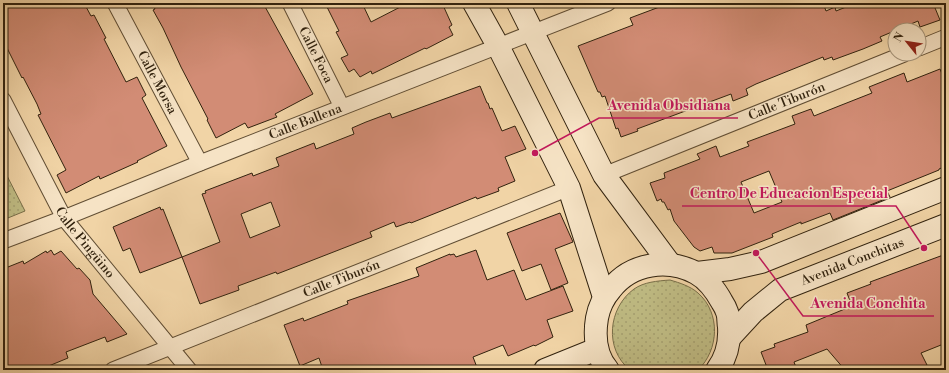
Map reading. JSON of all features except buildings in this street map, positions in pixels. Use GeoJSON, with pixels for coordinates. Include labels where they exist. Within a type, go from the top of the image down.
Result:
{"type":"FeatureCollection","features":[{"type":"Feature","properties":{"kind":"street","name":"Calle Morsa"},"geometry":{"type":"LineString","coordinates":[[115,3],[200,163]]}},
{"type":"Feature","properties":{"kind":"street","name":"Calle Foca"},"geometry":{"type":"LineString","coordinates":[[290,3],[342,107]]}},
{"type":"Feature","properties":{"kind":"street"},"geometry":{"type":"LineString","coordinates":[[474,3],[498,46],[569,188],[604,297]]}},
{"type":"Feature","properties":{"kind":"street"},"geometry":{"type":"LineString","coordinates":[[518,3],[604,174],[670,264]]}},
{"type":"Feature","properties":{"kind":"street","name":"Calle Ballena"},"geometry":{"type":"LineString","coordinates":[[3,241],[608,3]]}},
{"type":"Feature","properties":{"kind":"street"},"geometry":{"type":"LineString","coordinates":[[927,45],[946,37]]}},
{"type":"Feature","properties":{"kind":"street","name":"Calle Tiburón"},"geometry":{"type":"LineString","coordinates":[[604,174],[887,61]]}},
{"type":"Feature","properties":{"kind":"street","name":"Calle Pingüino"},"geometry":{"type":"LineString","coordinates":[[3,100],[64,218],[189,370]]}},
{"type":"Feature","properties":{"kind":"street","name":"Calle Tiburón"},"geometry":{"type":"LineString","coordinates":[[114,370],[569,188]]}},
{"type":"Feature","properties":{"kind":"street"},"geometry":{"type":"LineString","coordinates":[[697,273],[730,269],[761,262],[946,188]]}},
{"type":"Feature","properties":{"kind":"street","name":"Avenida Conchitas"},"geometry":{"type":"LineString","coordinates":[[729,338],[753,312],[780,290],[946,224]]}},
{"type":"Feature","properties":{"kind":"street"},"geometry":{"type":"LineString","coordinates":[[608,370],[605,367],[597,349],[595,331],[598,314],[604,297],[616,282],[632,271],[651,265],[670,264],[697,273],[716,290],[727,313],[729,338],[720,368]]}},
{"type":"Feature","properties":{"kind":"street"},"geometry":{"type":"LineString","coordinates":[[545,370],[597,349]]}},
{"type":"Feature","properties":{"kind":"shaded area"},"geometry":{"type":"Polygon","coordinates":[[[3,168],[25,211],[3,220],[3,168]]]}},
{"type":"Feature","properties":{"kind":"shaded area"},"geometry":{"type":"Polygon","coordinates":[[[670,280],[692,288],[705,301],[711,311],[714,321],[714,332],[710,352],[705,362],[698,370],[630,370],[616,351],[612,329],[614,317],[625,297],[634,289],[651,282],[670,280]]]}},
{"type":"Feature","properties":{"kind":"place","name":"Avenida Obsidiana"},"geometry":{"type":"Point","coordinates":[535,153]}},
{"type":"Feature","properties":{"kind":"place","name":"Centro De Educacion Especial"},"geometry":{"type":"Point","coordinates":[924,248]}},
{"type":"Feature","properties":{"kind":"place","name":"Avenida Conchita"},"geometry":{"type":"Point","coordinates":[756,253]}}]}
